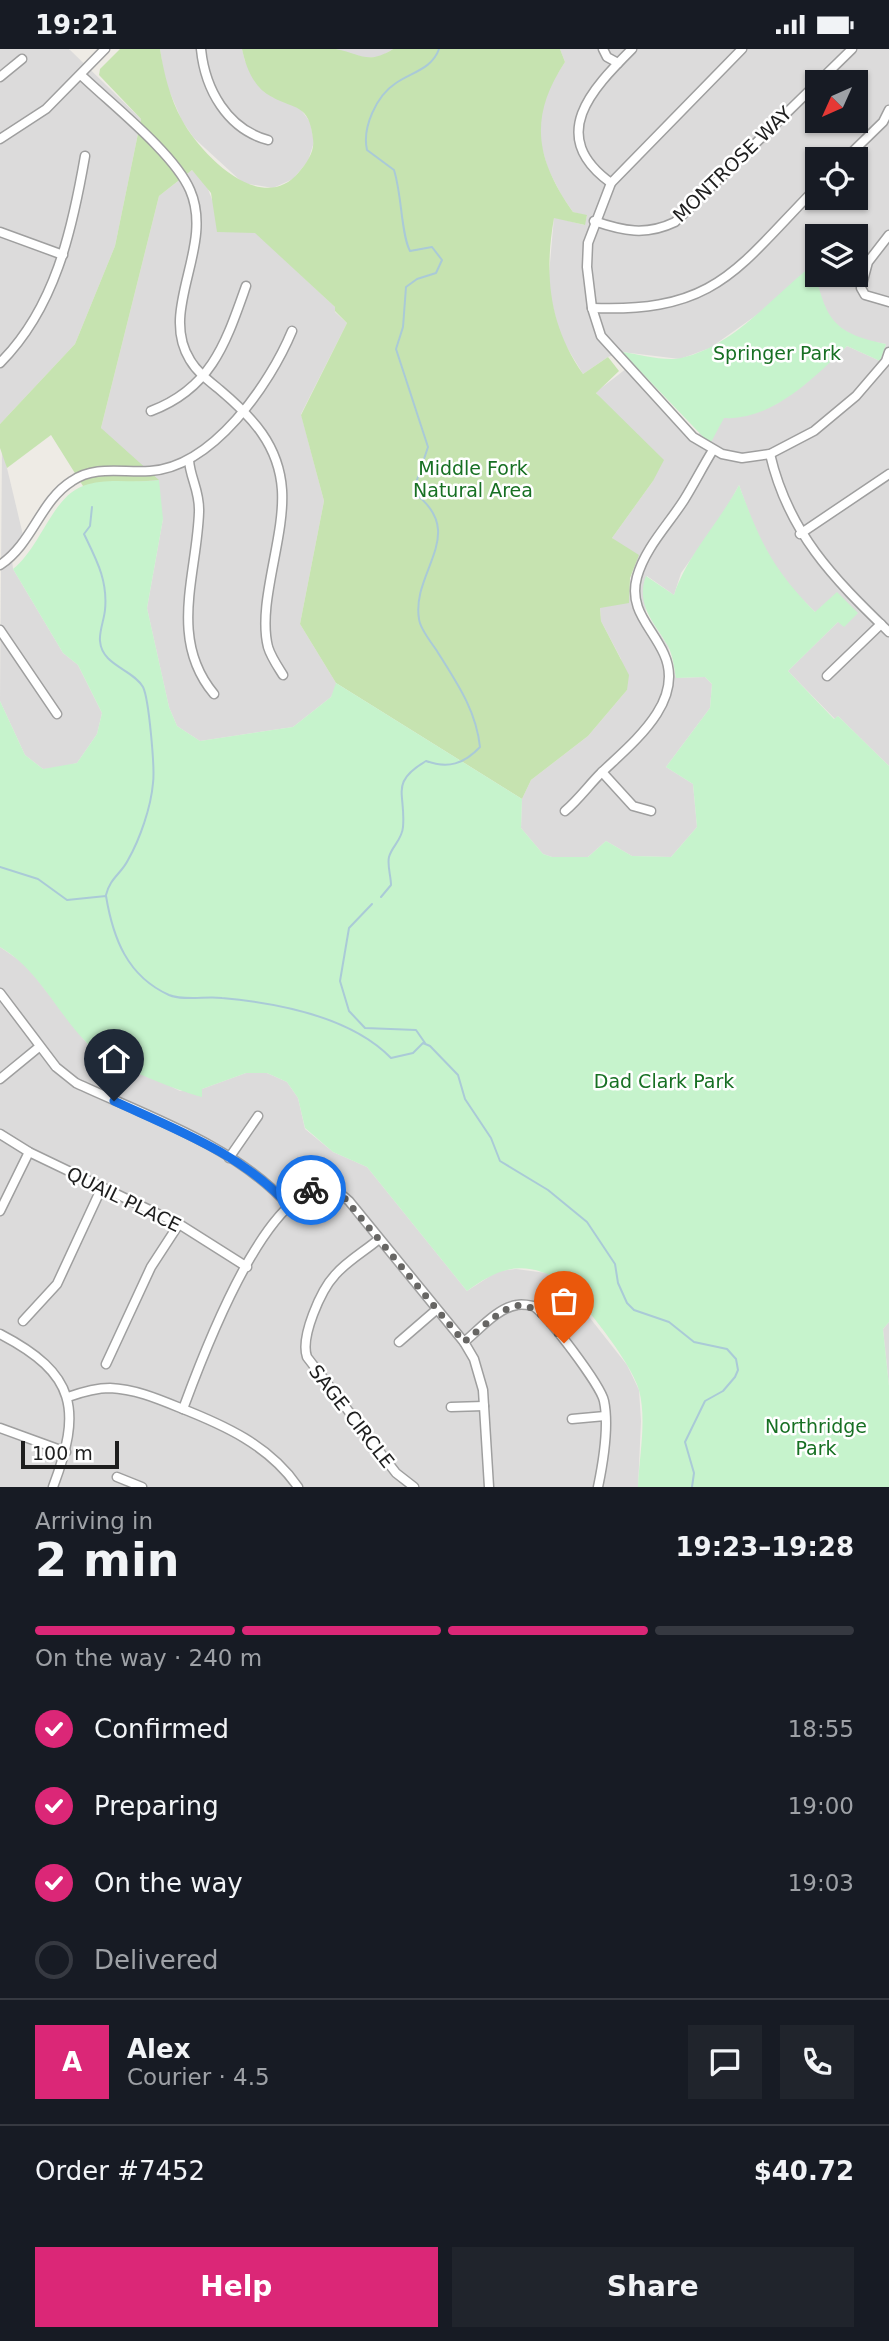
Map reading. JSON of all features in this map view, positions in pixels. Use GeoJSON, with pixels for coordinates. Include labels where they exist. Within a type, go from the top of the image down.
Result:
{"type":"FeatureCollection","features":[{"type":"Feature","properties":{"kind":"street"},"geometry":{"type":"LineString","coordinates":[[0,139],[46,109],[105,49]]}},
{"type":"Feature","properties":{"kind":"street"},"geometry":{"type":"LineString","coordinates":[[201,49],[203,71],[229,117],[249,135],[268,140]]}},
{"type":"Feature","properties":{"kind":"street"},"geometry":{"type":"LineString","coordinates":[[603,49],[607,57],[618,62]]}},
{"type":"Feature","properties":{"kind":"street"},"geometry":{"type":"LineString","coordinates":[[611,183],[587,160],[579,125],[588,95],[632,49]]}},
{"type":"Feature","properties":{"kind":"street"},"geometry":{"type":"LineString","coordinates":[[742,49],[611,183],[594,221],[588,243],[587,267],[592,308],[601,336],[693,437],[713,450],[742,458],[770,454],[797,441],[843,408],[888,356]]}},
{"type":"Feature","properties":{"kind":"street","name":"MONTROSE WAY"},"geometry":{"type":"LineString","coordinates":[[594,221],[621,230],[642,232],[675,222],[852,49]]}},
{"type":"Feature","properties":{"kind":"street"},"geometry":{"type":"LineString","coordinates":[[0,77],[22,59]]}},
{"type":"Feature","properties":{"kind":"street"},"geometry":{"type":"LineString","coordinates":[[81,75],[175,165],[190,190],[196,216],[197,247],[179,314],[182,340],[190,360],[203,375],[244,410],[269,440],[282,488],[281,525],[265,625],[268,649],[283,675]]}},
{"type":"Feature","properties":{"kind":"street"},"geometry":{"type":"LineString","coordinates":[[857,147],[883,122],[889,110]]}},
{"type":"Feature","properties":{"kind":"street"},"geometry":{"type":"LineString","coordinates":[[0,363],[34,320],[63,255],[74,223],[85,156]]}},
{"type":"Feature","properties":{"kind":"street"},"geometry":{"type":"LineString","coordinates":[[592,308],[637,310],[673,304],[714,287],[805,199]]}},
{"type":"Feature","properties":{"kind":"street"},"geometry":{"type":"LineString","coordinates":[[0,232],[63,255]]}},
{"type":"Feature","properties":{"kind":"street"},"geometry":{"type":"LineString","coordinates":[[889,235],[868,262],[862,288],[865,295],[889,302]]}},
{"type":"Feature","properties":{"kind":"street"},"geometry":{"type":"LineString","coordinates":[[152,411],[177,401],[224,349],[246,286]]}},
{"type":"Feature","properties":{"kind":"street"},"geometry":{"type":"LineString","coordinates":[[0,565],[14,556],[58,491],[74,479],[101,470],[152,471],[189,460],[244,410],[280,359],[292,331]]}},
{"type":"Feature","properties":{"kind":"street"},"geometry":{"type":"LineString","coordinates":[[565,811],[645,731],[667,692],[669,675],[665,655],[639,614],[634,599],[637,577],[648,551],[684,500],[713,450]]}},
{"type":"Feature","properties":{"kind":"street"},"geometry":{"type":"LineString","coordinates":[[770,454],[777,485],[800,534],[815,555],[889,632]]}},
{"type":"Feature","properties":{"kind":"street"},"geometry":{"type":"LineString","coordinates":[[189,460],[199,490],[200,511],[186,606],[201,678],[214,694]]}},
{"type":"Feature","properties":{"kind":"street"},"geometry":{"type":"LineString","coordinates":[[800,534],[889,474]]}},
{"type":"Feature","properties":{"kind":"street"},"geometry":{"type":"LineString","coordinates":[[827,676],[881,624]]}},
{"type":"Feature","properties":{"kind":"street"},"geometry":{"type":"LineString","coordinates":[[0,630],[57,714]]}},
{"type":"Feature","properties":{"kind":"street"},"geometry":{"type":"LineString","coordinates":[[602,772],[633,806],[651,811]]}},
{"type":"Feature","properties":{"kind":"street"},"geometry":{"type":"LineString","coordinates":[[0,993],[39,1047],[76,1083],[229,1158],[271,1185],[289,1206]]}},
{"type":"Feature","properties":{"kind":"street"},"geometry":{"type":"LineString","coordinates":[[0,1079],[39,1047]]}},
{"type":"Feature","properties":{"kind":"street"},"geometry":{"type":"LineString","coordinates":[[229,1158],[258,1116]]}},
{"type":"Feature","properties":{"kind":"street","name":"QUAIL PLACE"},"geometry":{"type":"LineString","coordinates":[[0,1134],[29,1152],[179,1224],[247,1267]]}},
{"type":"Feature","properties":{"kind":"street"},"geometry":{"type":"LineString","coordinates":[[0,1212],[29,1152]]}},
{"type":"Feature","properties":{"kind":"street"},"geometry":{"type":"LineString","coordinates":[[23,1321],[57,1284],[102,1187]]}},
{"type":"Feature","properties":{"kind":"street"},"geometry":{"type":"LineString","coordinates":[[183,1409],[212,1334],[270,1225],[289,1206],[312,1190],[336,1190],[349,1202],[464,1342],[480,1373],[489,1487]]}},
{"type":"Feature","properties":{"kind":"street"},"geometry":{"type":"LineString","coordinates":[[106,1364],[151,1267],[179,1224]]}},
{"type":"Feature","properties":{"kind":"street","name":"SAGE CIRCLE"},"geometry":{"type":"LineString","coordinates":[[379,1239],[333,1276],[306,1331],[304,1348],[307,1357],[396,1473],[414,1487]]}},
{"type":"Feature","properties":{"kind":"street"},"geometry":{"type":"LineString","coordinates":[[464,1342],[505,1308],[519,1304],[534,1307],[547,1317],[594,1378],[604,1398],[605,1416],[597,1487]]}},
{"type":"Feature","properties":{"kind":"street"},"geometry":{"type":"LineString","coordinates":[[399,1342],[436,1310]]}},
{"type":"Feature","properties":{"kind":"street"},"geometry":{"type":"LineString","coordinates":[[0,1334],[44,1362],[68,1397],[71,1428],[66,1452],[53,1487]]}},
{"type":"Feature","properties":{"kind":"street"},"geometry":{"type":"LineString","coordinates":[[68,1397],[98,1388],[122,1389],[224,1425],[274,1460],[298,1487]]}},
{"type":"Feature","properties":{"kind":"street"},"geometry":{"type":"LineString","coordinates":[[451,1407],[484,1406]]}},
{"type":"Feature","properties":{"kind":"street"},"geometry":{"type":"LineString","coordinates":[[572,1419],[605,1416]]}},
{"type":"Feature","properties":{"kind":"street"},"geometry":{"type":"LineString","coordinates":[[0,1429],[66,1452]]}},
{"type":"Feature","properties":{"kind":"street"},"geometry":{"type":"LineString","coordinates":[[117,1477],[142,1487]]}},
{"type":"Feature","properties":{"kind":"shaded area"},"geometry":{"type":"Polygon","coordinates":[[[0,49],[69,49],[141,119],[115,246],[75,344],[0,424],[0,49]]]}},
{"type":"Feature","properties":{"kind":"shaded area"},"geometry":{"type":"Polygon","coordinates":[[[160,49],[242,49],[245,61],[272,97],[297,104],[310,122],[314,142],[308,161],[293,179],[273,188],[243,183],[194,138],[182,121],[165,81],[160,49]]]}},
{"type":"Feature","properties":{"kind":"shaded area"},"geometry":{"type":"Polygon","coordinates":[[[336,49],[393,49],[380,57],[359,58],[336,49]]]}},
{"type":"Feature","properties":{"kind":"shaded area"},"geometry":{"type":"Polygon","coordinates":[[[560,49],[889,49],[889,766],[838,716],[835,719],[788,671],[838,622],[858,613],[816,613],[788,585],[759,541],[739,485],[724,513],[681,573],[674,595],[647,576],[644,583],[646,613],[668,646],[676,678],[705,677],[712,684],[710,708],[666,767],[693,784],[697,827],[671,857],[632,856],[606,841],[588,857],[552,857],[543,854],[521,828],[522,799],[531,780],[588,736],[627,690],[621,659],[601,621],[600,607],[629,602],[629,586],[635,563],[612,538],[653,481],[596,392],[631,365],[698,434],[724,418],[763,410],[778,403],[805,384],[847,346],[880,361],[886,344],[863,340],[837,327],[822,304],[818,287],[868,287],[868,224],[805,224],[805,272],[768,307],[710,348],[680,359],[622,352],[608,357],[583,374],[560,336],[548,286],[554,217],[584,225],[587,216],[573,212],[548,169],[540,141],[540,116],[549,87],[565,62],[560,49]]]}},
{"type":"Feature","properties":{"kind":"shaded area"},"geometry":{"type":"Polygon","coordinates":[[[192,170],[206,184],[213,202],[255,232],[335,307],[335,312],[347,323],[301,414],[324,501],[300,624],[336,683],[336,688],[331,697],[293,727],[200,741],[177,726],[169,707],[147,608],[163,519],[101,428],[159,196],[192,170]]]}},
{"type":"Feature","properties":{"kind":"shaded area"},"geometry":{"type":"Polygon","coordinates":[[[2,447],[23,535],[11,550],[13,569],[63,653],[78,665],[102,713],[97,734],[77,763],[57,768],[43,769],[25,755],[0,701],[2,447]]]}},
{"type":"Feature","properties":{"kind":"shaded area"},"geometry":{"type":"Polygon","coordinates":[[[0,947],[26,965],[88,1045],[180,1091],[202,1089],[246,1073],[267,1073],[287,1082],[298,1098],[305,1129],[333,1152],[367,1167],[467,1291],[498,1271],[516,1269],[546,1273],[560,1280],[627,1365],[639,1390],[641,1421],[638,1487],[0,1487],[0,947]]]}},
{"type":"Feature","properties":{"kind":"shaded area"},"geometry":{"type":"Polygon","coordinates":[[[889,1322],[889,1386],[883,1329],[889,1322]]]}},
{"type":"Feature","properties":{"kind":"green space","name":"Middle Fork Natural Area"},"geometry":{"type":"Polygon","coordinates":[[[120,49],[160,49],[171,94],[191,134],[218,164],[234,176],[251,185],[268,188],[284,184],[305,165],[313,148],[311,127],[300,109],[272,97],[260,88],[249,70],[242,49],[336,49],[371,57],[393,49],[560,49],[565,62],[545,102],[541,138],[544,156],[561,193],[573,212],[587,215],[585,225],[554,218],[550,279],[556,318],[583,374],[608,357],[619,371],[596,393],[664,460],[653,481],[612,538],[639,555],[630,578],[629,603],[600,608],[601,621],[629,675],[627,690],[588,736],[531,780],[522,799],[336,683],[300,624],[324,501],[301,415],[347,323],[335,311],[335,307],[255,233],[217,232],[211,193],[192,170],[159,196],[101,428],[159,480],[83,486],[51,435],[7,468],[0,448],[0,424],[75,344],[115,246],[141,119],[99,75],[100,69],[120,49]]]}},
{"type":"Feature","properties":{"kind":"green space","name":"Springer Park"},"geometry":{"type":"Polygon","coordinates":[[[805,272],[805,287],[819,287],[827,310],[842,328],[867,340],[886,344],[880,361],[847,346],[807,383],[776,405],[742,417],[724,418],[710,444],[622,352],[667,359],[700,352],[735,332],[805,272]]]}},
{"type":"Feature","properties":{"kind":"green space","name":"Dad Clark Park"},"geometry":{"type":"Polygon","coordinates":[[[159,480],[163,519],[147,608],[169,707],[177,726],[200,741],[293,727],[331,697],[336,683],[522,799],[521,828],[543,854],[552,857],[588,857],[606,841],[632,856],[671,857],[697,827],[693,784],[666,767],[710,708],[712,684],[705,677],[676,678],[670,650],[645,605],[643,586],[646,576],[674,595],[687,566],[739,485],[769,553],[800,596],[815,612],[837,592],[858,613],[844,627],[838,622],[788,671],[834,719],[838,716],[889,766],[889,1322],[883,1329],[889,1386],[889,1487],[638,1487],[642,1426],[639,1390],[616,1348],[581,1302],[560,1280],[534,1270],[512,1269],[490,1276],[467,1291],[367,1167],[333,1152],[305,1128],[298,1098],[287,1082],[267,1073],[246,1073],[202,1089],[202,1097],[158,1082],[123,1066],[86,1042],[26,967],[0,947],[0,701],[25,755],[43,769],[77,763],[97,734],[102,713],[78,665],[63,653],[13,569],[23,560],[55,511],[72,492],[92,483],[159,480]]]}},
{"type":"Feature","properties":{"kind":"waterway"},"geometry":{"type":"LineString","coordinates":[[381,897],[391,885],[390,853],[402,832],[402,789],[407,776],[426,761],[449,765],[462,761],[480,747],[474,721],[464,697],[419,619],[419,601],[438,538],[437,522],[429,507],[413,492],[428,447],[396,349],[403,327],[406,287],[417,279],[436,273],[442,260],[432,247],[410,251],[394,170],[367,150],[366,141],[372,113],[382,96],[396,83],[427,66],[439,49]]}},
{"type":"Feature","properties":{"kind":"waterway"},"geometry":{"type":"LineString","coordinates":[[92,507],[90,526],[84,534],[100,570],[105,589],[100,641],[106,656],[143,687],[153,764],[152,792],[141,833],[106,895]]}},
{"type":"Feature","properties":{"kind":"waterway"},"geometry":{"type":"LineString","coordinates":[[0,867],[38,879],[67,900],[106,896],[113,927],[124,954],[142,977],[169,995],[181,998],[243,1000],[312,1014],[355,1032],[391,1058],[413,1053],[423,1043],[430,1046],[458,1075],[465,1099],[491,1138],[500,1161],[548,1190],[587,1222],[615,1264],[618,1283],[627,1303],[634,1310],[669,1322],[694,1342],[727,1349],[736,1359],[738,1370],[735,1377],[723,1391],[705,1401],[685,1442],[694,1473],[692,1487]]}},
{"type":"Feature","properties":{"kind":"waterway"},"geometry":{"type":"LineString","coordinates":[[372,904],[349,928],[340,981],[349,1011],[365,1028],[416,1030],[425,1043]]}},
{"type":"Feature","properties":{"kind":"way so far"},"geometry":{"type":"LineString","coordinates":[[311,1190],[329,1188],[342,1195],[464,1342],[505,1308],[519,1304],[534,1307],[547,1317],[564,1343]]}},
{"type":"Feature","properties":{"kind":"route"},"geometry":{"type":"LineString","coordinates":[[114,1101],[229,1158],[271,1185],[289,1206],[311,1190]]}},
{"type":"Feature","properties":{"kind":"park label","name":"Northridge Park"},"geometry":{"type":"Point","coordinates":[816,1437]}}]}
